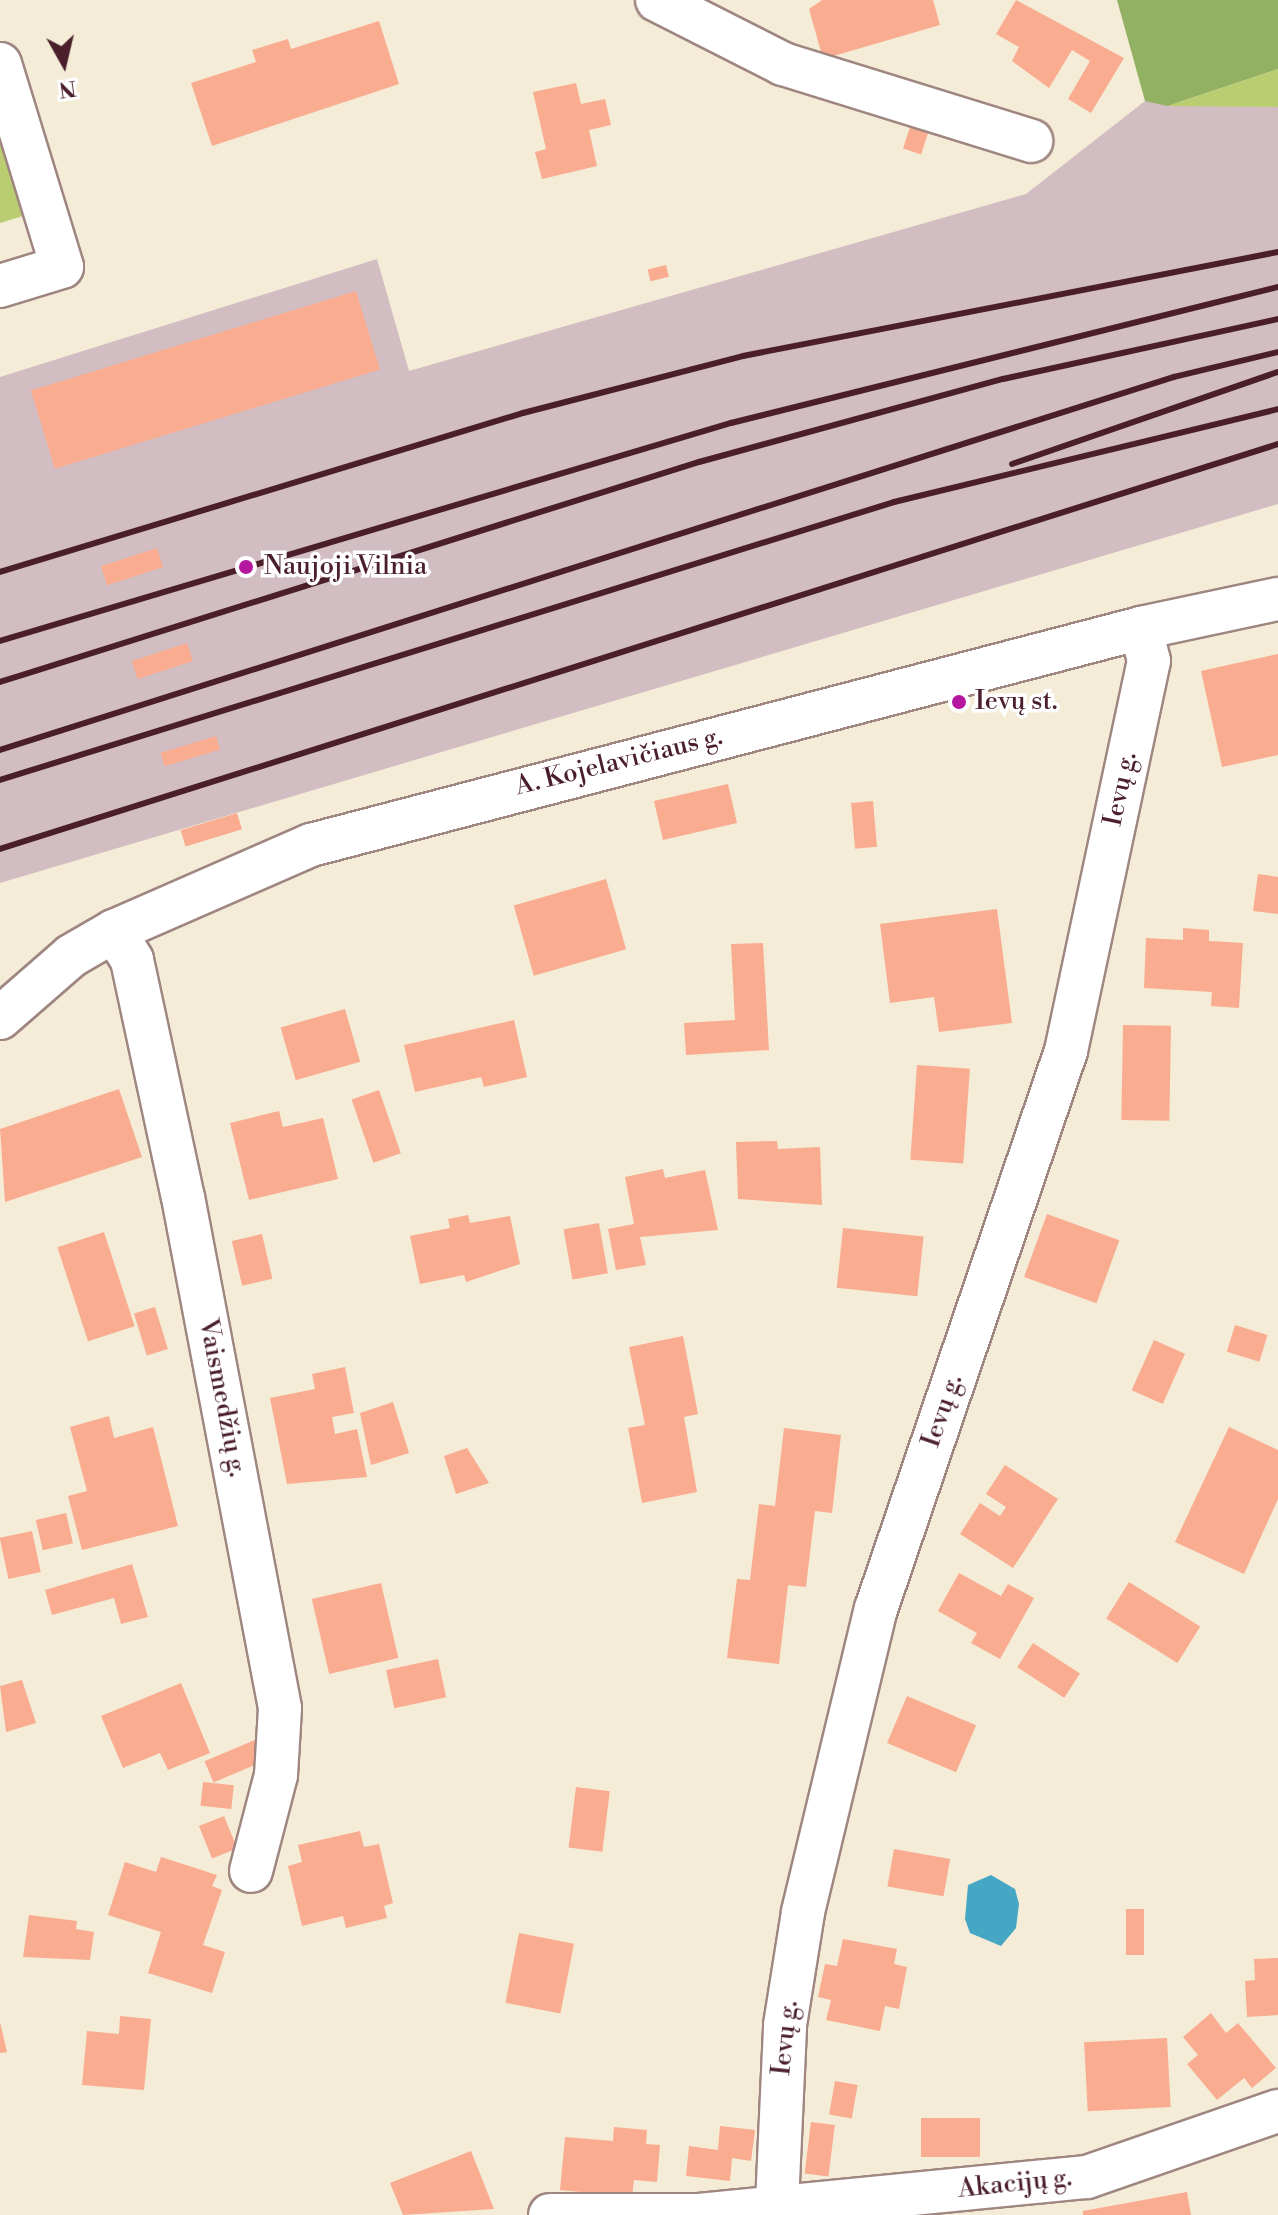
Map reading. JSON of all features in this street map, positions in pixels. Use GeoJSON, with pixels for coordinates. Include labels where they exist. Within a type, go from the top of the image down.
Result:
{"type":"FeatureCollection","features":[{"type":"Feature","properties":{"kind":"street"},"geometry":{"type":"LineString","coordinates":[[657,0],[783,64],[1031,141]]}},
{"type":"Feature","properties":{"kind":"street"},"geometry":{"type":"LineString","coordinates":[[0,64],[62,267],[0,286]]}},
{"type":"Feature","properties":{"kind":"street","name":"A. Kojelavičiaus g."},"geometry":{"type":"LineString","coordinates":[[0,1018],[71,956],[114,931],[311,845],[1141,628],[1278,599]]}},
{"type":"Feature","properties":{"kind":"street","name":"Ievų g."},"geometry":{"type":"LineString","coordinates":[[777,2204],[785,2025],[803,1912],[876,1609],[1066,1051],[1149,661],[1141,628]]}},
{"type":"Feature","properties":{"kind":"street","name":"Vaismedžių g."},"geometry":{"type":"LineString","coordinates":[[114,931],[132,960],[183,1197],[280,1708],[276,1775],[251,1871]]}},
{"type":"Feature","properties":{"kind":"street","name":"Akacijų g."},"geometry":{"type":"LineString","coordinates":[[550,2215],[699,2215],[777,2204],[1087,2177],[1278,2111]]}},
{"type":"Feature","properties":{"kind":"shaded area"},"geometry":{"type":"Polygon","coordinates":[[[1145,101],[1278,107],[1278,504],[0,883],[0,377],[377,259],[409,371],[1026,194],[1145,101]]]}},
{"type":"Feature","properties":{"kind":"green space"},"geometry":{"type":"Polygon","coordinates":[[[1117,0],[1278,0],[1278,69],[1167,106],[1145,101],[1117,0]]]}},
{"type":"Feature","properties":{"kind":"green space"},"geometry":{"type":"Polygon","coordinates":[[[1278,69],[1278,107],[1167,106],[1278,69]]]}},
{"type":"Feature","properties":{"kind":"green space"},"geometry":{"type":"Polygon","coordinates":[[[0,114],[33,213],[0,223],[0,114]]]}},
{"type":"Feature","properties":{"kind":"water"},"geometry":{"type":"Polygon","coordinates":[[[991,1875],[1015,1889],[1019,1904],[1016,1928],[1001,1946],[970,1933],[965,1919],[968,1885],[991,1875]]]}},
{"type":"Feature","properties":{"kind":"building"},"geometry":{"type":"Polygon","coordinates":[[[822,0],[933,0],[940,25],[823,59],[809,9],[822,0]]]}},
{"type":"Feature","properties":{"kind":"building"},"geometry":{"type":"Polygon","coordinates":[[[1016,0],[1124,58],[1091,113],[1068,99],[1090,61],[1072,50],[1049,88],[1012,61],[1019,47],[996,34],[1016,0]]]}},
{"type":"Feature","properties":{"kind":"building"},"geometry":{"type":"Polygon","coordinates":[[[379,21],[399,84],[212,146],[191,83],[256,62],[252,50],[288,39],[291,49],[379,21]]]}},
{"type":"Feature","properties":{"kind":"building"},"geometry":{"type":"Polygon","coordinates":[[[576,83],[581,104],[605,99],[611,125],[589,130],[597,166],[542,179],[535,152],[546,149],[533,92],[576,83]]]}},
{"type":"Feature","properties":{"kind":"building"},"geometry":{"type":"Polygon","coordinates":[[[912,121],[930,127],[921,154],[903,149],[912,121]]]}},
{"type":"Feature","properties":{"kind":"building"},"geometry":{"type":"Polygon","coordinates":[[[666,265],[669,277],[650,281],[648,270],[666,265]]]}},
{"type":"Feature","properties":{"kind":"building"},"geometry":{"type":"Polygon","coordinates":[[[356,291],[380,369],[55,469],[31,390],[356,291]]]}},
{"type":"Feature","properties":{"kind":"building"},"geometry":{"type":"Polygon","coordinates":[[[157,548],[163,567],[107,585],[101,566],[157,548]]]}},
{"type":"Feature","properties":{"kind":"building"},"geometry":{"type":"Polygon","coordinates":[[[187,643],[193,661],[138,679],[132,661],[187,643]]]}},
{"type":"Feature","properties":{"kind":"building"},"geometry":{"type":"Polygon","coordinates":[[[1278,654],[1278,755],[1222,767],[1201,671],[1278,654]]]}},
{"type":"Feature","properties":{"kind":"building"},"geometry":{"type":"Polygon","coordinates":[[[216,736],[220,749],[165,766],[161,753],[216,736]]]}},
{"type":"Feature","properties":{"kind":"building"},"geometry":{"type":"Polygon","coordinates":[[[728,784],[737,823],[663,840],[654,801],[728,784]]]}},
{"type":"Feature","properties":{"kind":"building"},"geometry":{"type":"Polygon","coordinates":[[[873,801],[877,847],[855,849],[851,803],[873,801]]]}},
{"type":"Feature","properties":{"kind":"building"},"geometry":{"type":"Polygon","coordinates":[[[237,813],[242,829],[186,847],[181,830],[237,813]]]}},
{"type":"Feature","properties":{"kind":"building"},"geometry":{"type":"Polygon","coordinates":[[[1258,874],[1278,877],[1278,914],[1253,911],[1258,874]]]}},
{"type":"Feature","properties":{"kind":"building"},"geometry":{"type":"Polygon","coordinates":[[[606,879],[626,949],[534,976],[514,905],[606,879]]]}},
{"type":"Feature","properties":{"kind":"building"},"geometry":{"type":"Polygon","coordinates":[[[997,909],[1012,1023],[939,1032],[934,997],[890,1003],[880,924],[997,909]]]}},
{"type":"Feature","properties":{"kind":"building"},"geometry":{"type":"Polygon","coordinates":[[[1183,928],[1209,930],[1209,941],[1243,943],[1239,1008],[1211,1006],[1212,992],[1144,988],[1146,938],[1183,940],[1183,928]]]}},
{"type":"Feature","properties":{"kind":"building"},"geometry":{"type":"Polygon","coordinates":[[[763,943],[769,1050],[686,1055],[684,1023],[735,1020],[731,944],[763,943]]]}},
{"type":"Feature","properties":{"kind":"building"},"geometry":{"type":"Polygon","coordinates":[[[345,1009],[360,1062],[296,1080],[281,1027],[345,1009]]]}},
{"type":"Feature","properties":{"kind":"building"},"geometry":{"type":"Polygon","coordinates":[[[514,1020],[527,1077],[484,1087],[481,1077],[415,1092],[404,1045],[514,1020]]]}},
{"type":"Feature","properties":{"kind":"building"},"geometry":{"type":"Polygon","coordinates":[[[1123,1025],[1171,1026],[1169,1121],[1121,1120],[1123,1025]]]}},
{"type":"Feature","properties":{"kind":"building"},"geometry":{"type":"Polygon","coordinates":[[[917,1065],[970,1069],[963,1163],[910,1160],[917,1065]]]}},
{"type":"Feature","properties":{"kind":"building"},"geometry":{"type":"Polygon","coordinates":[[[119,1089],[142,1157],[5,1202],[0,1129],[119,1089]]]}},
{"type":"Feature","properties":{"kind":"building"},"geometry":{"type":"Polygon","coordinates":[[[379,1090],[401,1153],[373,1163],[352,1099],[379,1090]]]}},
{"type":"Feature","properties":{"kind":"building"},"geometry":{"type":"Polygon","coordinates":[[[279,1111],[283,1127],[323,1118],[338,1179],[249,1200],[230,1123],[279,1111]]]}},
{"type":"Feature","properties":{"kind":"building"},"geometry":{"type":"Polygon","coordinates":[[[777,1141],[778,1149],[820,1147],[822,1205],[738,1199],[736,1142],[777,1141]]]}},
{"type":"Feature","properties":{"kind":"building"},"geometry":{"type":"Polygon","coordinates":[[[663,1169],[665,1178],[705,1170],[718,1230],[640,1237],[646,1265],[616,1270],[608,1229],[634,1224],[625,1177],[663,1169]]]}},
{"type":"Feature","properties":{"kind":"building"},"geometry":{"type":"Polygon","coordinates":[[[1047,1214],[1119,1240],[1096,1303],[1024,1277],[1047,1214]]]}},
{"type":"Feature","properties":{"kind":"building"},"geometry":{"type":"Polygon","coordinates":[[[468,1215],[470,1223],[510,1216],[520,1264],[466,1282],[464,1275],[420,1284],[410,1236],[450,1228],[448,1219],[468,1215]]]}},
{"type":"Feature","properties":{"kind":"building"},"geometry":{"type":"Polygon","coordinates":[[[599,1223],[608,1273],[572,1279],[564,1229],[599,1223]]]}},
{"type":"Feature","properties":{"kind":"building"},"geometry":{"type":"Polygon","coordinates":[[[843,1228],[924,1236],[917,1296],[837,1288],[843,1228]]]}},
{"type":"Feature","properties":{"kind":"building"},"geometry":{"type":"Polygon","coordinates":[[[104,1232],[135,1326],[88,1341],[57,1247],[104,1232]]]}},
{"type":"Feature","properties":{"kind":"building"},"geometry":{"type":"Polygon","coordinates":[[[262,1234],[272,1279],[242,1286],[232,1241],[262,1234]]]}},
{"type":"Feature","properties":{"kind":"building"},"geometry":{"type":"Polygon","coordinates":[[[155,1307],[168,1349],[147,1356],[134,1313],[155,1307]]]}},
{"type":"Feature","properties":{"kind":"building"},"geometry":{"type":"Polygon","coordinates":[[[1235,1325],[1268,1335],[1259,1362],[1227,1352],[1235,1325]]]}},
{"type":"Feature","properties":{"kind":"building"},"geometry":{"type":"Polygon","coordinates":[[[683,1336],[698,1414],[684,1417],[697,1492],[642,1503],[628,1428],[645,1425],[629,1347],[683,1336]]]}},
{"type":"Feature","properties":{"kind":"building"},"geometry":{"type":"Polygon","coordinates":[[[1154,1340],[1185,1354],[1163,1404],[1132,1390],[1154,1340]]]}},
{"type":"Feature","properties":{"kind":"building"},"geometry":{"type":"Polygon","coordinates":[[[345,1367],[354,1413],[332,1417],[335,1434],[357,1429],[367,1477],[287,1484],[270,1398],[315,1389],[312,1374],[345,1367]]]}},
{"type":"Feature","properties":{"kind":"building"},"geometry":{"type":"Polygon","coordinates":[[[393,1402],[409,1453],[371,1465],[360,1413],[393,1402]]]}},
{"type":"Feature","properties":{"kind":"building"},"geometry":{"type":"Polygon","coordinates":[[[109,1416],[114,1438],[153,1427],[178,1526],[82,1550],[68,1496],[87,1491],[70,1427],[109,1416]]]}},
{"type":"Feature","properties":{"kind":"building"},"geometry":{"type":"Polygon","coordinates":[[[1229,1427],[1278,1450],[1278,1499],[1244,1574],[1175,1542],[1229,1427]]]}},
{"type":"Feature","properties":{"kind":"building"},"geometry":{"type":"Polygon","coordinates":[[[784,1428],[841,1435],[832,1513],[815,1511],[806,1587],[788,1585],[779,1664],[727,1658],[737,1579],[750,1580],[759,1504],[775,1506],[784,1428]]]}},
{"type":"Feature","properties":{"kind":"building"},"geometry":{"type":"Polygon","coordinates":[[[467,1448],[489,1483],[456,1494],[444,1456],[467,1448]]]}},
{"type":"Feature","properties":{"kind":"building"},"geometry":{"type":"Polygon","coordinates":[[[1005,1465],[1058,1499],[1013,1568],[960,1534],[980,1503],[1000,1516],[1006,1507],[986,1494],[1005,1465]]]}},
{"type":"Feature","properties":{"kind":"building"},"geometry":{"type":"Polygon","coordinates":[[[66,1513],[73,1543],[43,1550],[36,1520],[66,1513]]]}},
{"type":"Feature","properties":{"kind":"building"},"geometry":{"type":"Polygon","coordinates":[[[32,1531],[41,1572],[8,1579],[0,1538],[32,1531]]]}},
{"type":"Feature","properties":{"kind":"building"},"geometry":{"type":"Polygon","coordinates":[[[132,1564],[148,1617],[121,1624],[114,1598],[52,1615],[45,1590],[132,1564]]]}},
{"type":"Feature","properties":{"kind":"building"},"geometry":{"type":"Polygon","coordinates":[[[959,1573],[1001,1596],[1008,1584],[1034,1598],[1000,1659],[971,1643],[977,1633],[938,1611],[959,1573]]]}},
{"type":"Feature","properties":{"kind":"building"},"geometry":{"type":"Polygon","coordinates":[[[1129,1582],[1200,1627],[1177,1663],[1106,1618],[1129,1582]]]}},
{"type":"Feature","properties":{"kind":"building"},"geometry":{"type":"Polygon","coordinates":[[[381,1583],[398,1658],[329,1674],[312,1599],[381,1583]]]}},
{"type":"Feature","properties":{"kind":"building"},"geometry":{"type":"Polygon","coordinates":[[[1033,1643],[1080,1673],[1064,1698],[1017,1667],[1033,1643]]]}},
{"type":"Feature","properties":{"kind":"building"},"geometry":{"type":"Polygon","coordinates":[[[438,1659],[446,1697],[394,1708],[386,1670],[438,1659]]]}},
{"type":"Feature","properties":{"kind":"building"},"geometry":{"type":"Polygon","coordinates":[[[22,1680],[36,1723],[6,1732],[0,1686],[22,1680]]]}},
{"type":"Feature","properties":{"kind":"building"},"geometry":{"type":"Polygon","coordinates":[[[181,1683],[210,1753],[168,1770],[160,1753],[123,1768],[101,1716],[181,1683]]]}},
{"type":"Feature","properties":{"kind":"building"},"geometry":{"type":"Polygon","coordinates":[[[907,1696],[976,1725],[956,1772],[887,1743],[907,1696]]]}},
{"type":"Feature","properties":{"kind":"building"},"geometry":{"type":"Polygon","coordinates":[[[257,1739],[266,1760],[214,1782],[205,1761],[257,1739]]]}},
{"type":"Feature","properties":{"kind":"building"},"geometry":{"type":"Polygon","coordinates":[[[203,1782],[234,1785],[231,1809],[200,1806],[203,1782]]]}},
{"type":"Feature","properties":{"kind":"building"},"geometry":{"type":"Polygon","coordinates":[[[576,1787],[610,1791],[602,1852],[569,1848],[576,1787]]]}},
{"type":"Feature","properties":{"kind":"building"},"geometry":{"type":"Polygon","coordinates":[[[224,1816],[237,1848],[212,1859],[199,1826],[224,1816]]]}},
{"type":"Feature","properties":{"kind":"building"},"geometry":{"type":"Polygon","coordinates":[[[360,1831],[364,1847],[379,1844],[393,1903],[384,1906],[387,1918],[346,1928],[343,1916],[302,1926],[288,1866],[302,1862],[298,1845],[360,1831]]]}},
{"type":"Feature","properties":{"kind":"building"},"geometry":{"type":"Polygon","coordinates":[[[894,1849],[950,1859],[944,1896],[887,1886],[894,1849]]]}},
{"type":"Feature","properties":{"kind":"building"},"geometry":{"type":"Polygon","coordinates":[[[161,1857],[217,1875],[212,1886],[222,1890],[203,1945],[225,1952],[212,1993],[148,1973],[161,1932],[108,1915],[125,1862],[156,1872],[161,1857]]]}},
{"type":"Feature","properties":{"kind":"building"},"geometry":{"type":"Polygon","coordinates":[[[1126,1909],[1144,1909],[1144,1955],[1126,1955],[1126,1909]]]}},
{"type":"Feature","properties":{"kind":"building"},"geometry":{"type":"Polygon","coordinates":[[[29,1915],[77,1921],[76,1929],[94,1932],[90,1960],[23,1957],[29,1915]]]}},
{"type":"Feature","properties":{"kind":"building"},"geometry":{"type":"Polygon","coordinates":[[[519,1933],[574,1944],[560,2013],[505,2003],[519,1933]]]}},
{"type":"Feature","properties":{"kind":"building"},"geometry":{"type":"Polygon","coordinates":[[[843,1939],[897,1949],[894,1964],[907,1967],[899,2009],[885,2006],[880,2031],[826,2020],[831,2000],[818,1997],[825,1964],[837,1966],[843,1939]]]}},
{"type":"Feature","properties":{"kind":"building"},"geometry":{"type":"Polygon","coordinates":[[[1278,1958],[1278,2015],[1247,2017],[1245,1981],[1255,1980],[1254,1959],[1278,1958]]]}},
{"type":"Feature","properties":{"kind":"building"},"geometry":{"type":"Polygon","coordinates":[[[1211,2013],[1226,2033],[1238,2023],[1276,2068],[1252,2088],[1244,2078],[1217,2100],[1187,2064],[1198,2055],[1183,2037],[1211,2013]]]}},
{"type":"Feature","properties":{"kind":"building"},"geometry":{"type":"Polygon","coordinates":[[[120,2016],[151,2019],[144,2090],[82,2085],[87,2031],[119,2034],[120,2016]]]}},
{"type":"Feature","properties":{"kind":"building"},"geometry":{"type":"Polygon","coordinates":[[[0,2022],[7,2052],[0,2053],[0,2022]]]}},
{"type":"Feature","properties":{"kind":"building"},"geometry":{"type":"Polygon","coordinates":[[[1167,2038],[1171,2107],[1088,2111],[1084,2042],[1167,2038]]]}},
{"type":"Feature","properties":{"kind":"building"},"geometry":{"type":"Polygon","coordinates":[[[835,2081],[858,2085],[852,2118],[829,2114],[835,2081]]]}},
{"type":"Feature","properties":{"kind":"building"},"geometry":{"type":"Polygon","coordinates":[[[921,2118],[980,2118],[980,2157],[921,2157],[921,2118]]]}},
{"type":"Feature","properties":{"kind":"building"},"geometry":{"type":"Polygon","coordinates":[[[811,2122],[835,2125],[828,2177],[805,2174],[811,2122]]]}},
{"type":"Feature","properties":{"kind":"building"},"geometry":{"type":"Polygon","coordinates":[[[720,2126],[755,2130],[751,2161],[732,2158],[730,2181],[686,2176],[689,2146],[718,2150],[720,2126]]]}},
{"type":"Feature","properties":{"kind":"building"},"geometry":{"type":"Polygon","coordinates":[[[614,2127],[647,2130],[646,2144],[660,2145],[657,2182],[634,2180],[632,2197],[560,2190],[565,2137],[613,2141],[614,2127]]]}},
{"type":"Feature","properties":{"kind":"building"},"geometry":{"type":"Polygon","coordinates":[[[471,2151],[494,2209],[403,2215],[390,2183],[471,2151]]]}},
{"type":"Feature","properties":{"kind":"building"},"geometry":{"type":"Polygon","coordinates":[[[1187,2192],[1191,2215],[1083,2215],[1083,2211],[1187,2192]]]}},
{"type":"Feature","properties":{"kind":"railway"},"geometry":{"type":"LineString","coordinates":[[0,572],[523,413],[743,356],[1278,252]]}},
{"type":"Feature","properties":{"kind":"railway"},"geometry":{"type":"LineString","coordinates":[[0,641],[731,423],[1278,287]]}},
{"type":"Feature","properties":{"kind":"railway"},"geometry":{"type":"LineString","coordinates":[[0,682],[699,462],[1003,379],[1278,319]]}},
{"type":"Feature","properties":{"kind":"railway"},"geometry":{"type":"LineString","coordinates":[[0,750],[1174,377],[1278,352]]}},
{"type":"Feature","properties":{"kind":"railway"},"geometry":{"type":"LineString","coordinates":[[1012,464],[1278,372]]}},
{"type":"Feature","properties":{"kind":"railway"},"geometry":{"type":"LineString","coordinates":[[0,780],[894,502],[1278,409]]}},
{"type":"Feature","properties":{"kind":"railway"},"geometry":{"type":"LineString","coordinates":[[0,849],[1278,444]]}},
{"type":"Feature","properties":{"kind":"place","name":"Naujoji Vilnia"},"geometry":{"type":"Point","coordinates":[246,567]}},
{"type":"Feature","properties":{"kind":"place","name":"Ievų st."},"geometry":{"type":"Point","coordinates":[959,702]}}]}
